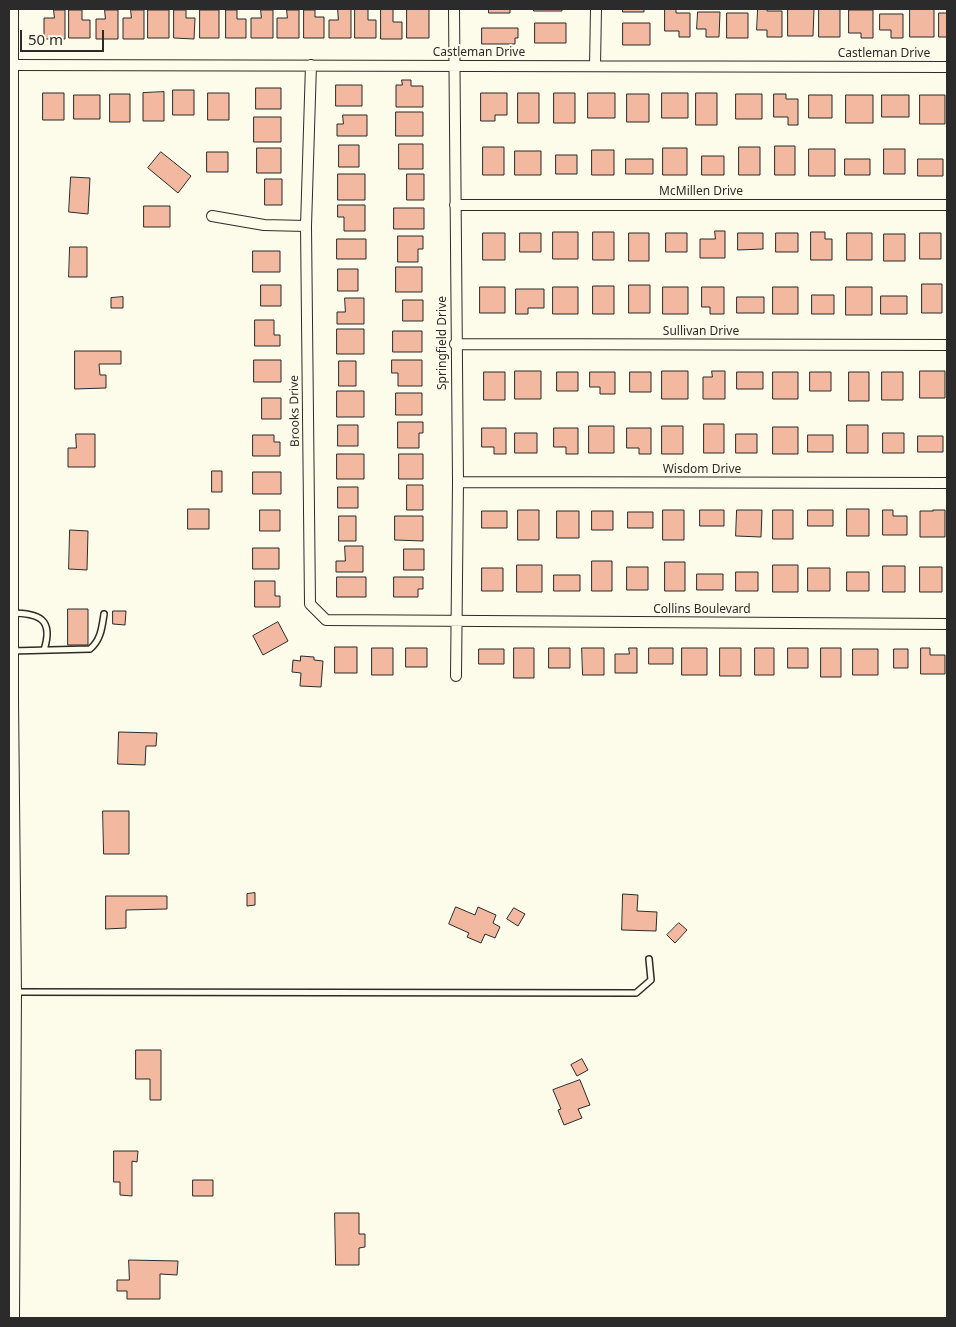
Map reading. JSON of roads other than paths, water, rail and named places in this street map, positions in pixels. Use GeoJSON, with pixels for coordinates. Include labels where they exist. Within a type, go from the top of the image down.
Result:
{"type":"FeatureCollection","features":[{"type":"Feature","properties":{"kind":"street"},"geometry":{"type":"LineString","coordinates":[[11,9],[10,700],[14,992],[12,1318]]}},
{"type":"Feature","properties":{"kind":"street","name":"Springfield Drive"},"geometry":{"type":"LineString","coordinates":[[454,9],[455,344],[458,482],[456,676]]}},
{"type":"Feature","properties":{"kind":"street"},"geometry":{"type":"LineString","coordinates":[[595,66],[596,9]]}},
{"type":"Feature","properties":{"kind":"street","name":"Castleman Drive"},"geometry":{"type":"LineString","coordinates":[[10,65],[947,67]]}},
{"type":"Feature","properties":{"kind":"street","name":"Brooks Drive"},"geometry":{"type":"LineString","coordinates":[[311,65],[306,226],[310,604],[326,620],[456,622]]}},
{"type":"Feature","properties":{"kind":"street","name":"McMillen Drive"},"geometry":{"type":"LineString","coordinates":[[455,205],[947,205]]}},
{"type":"Feature","properties":{"kind":"street"},"geometry":{"type":"LineString","coordinates":[[212,216],[264,225],[306,226]]}},
{"type":"Feature","properties":{"kind":"street","name":"Sullivan Drive"},"geometry":{"type":"LineString","coordinates":[[455,344],[947,345]]}},
{"type":"Feature","properties":{"kind":"street","name":"Wisdom Drive"},"geometry":{"type":"LineString","coordinates":[[458,482],[947,483]]}},
{"type":"Feature","properties":{"kind":"street","name":"Collins Boulevard"},"geometry":{"type":"LineString","coordinates":[[456,622],[947,624]]}},
{"type":"Feature","properties":{"kind":"lane"},"geometry":{"type":"LineString","coordinates":[[11,613],[25,613],[36,616],[43,621],[48,632],[44,650]]}},
{"type":"Feature","properties":{"kind":"lane"},"geometry":{"type":"LineString","coordinates":[[11,651],[90,649],[100,637],[104,614]]}},
{"type":"Feature","properties":{"kind":"lane"},"geometry":{"type":"LineString","coordinates":[[14,992],[636,993],[651,980],[650,959]]}}]}
